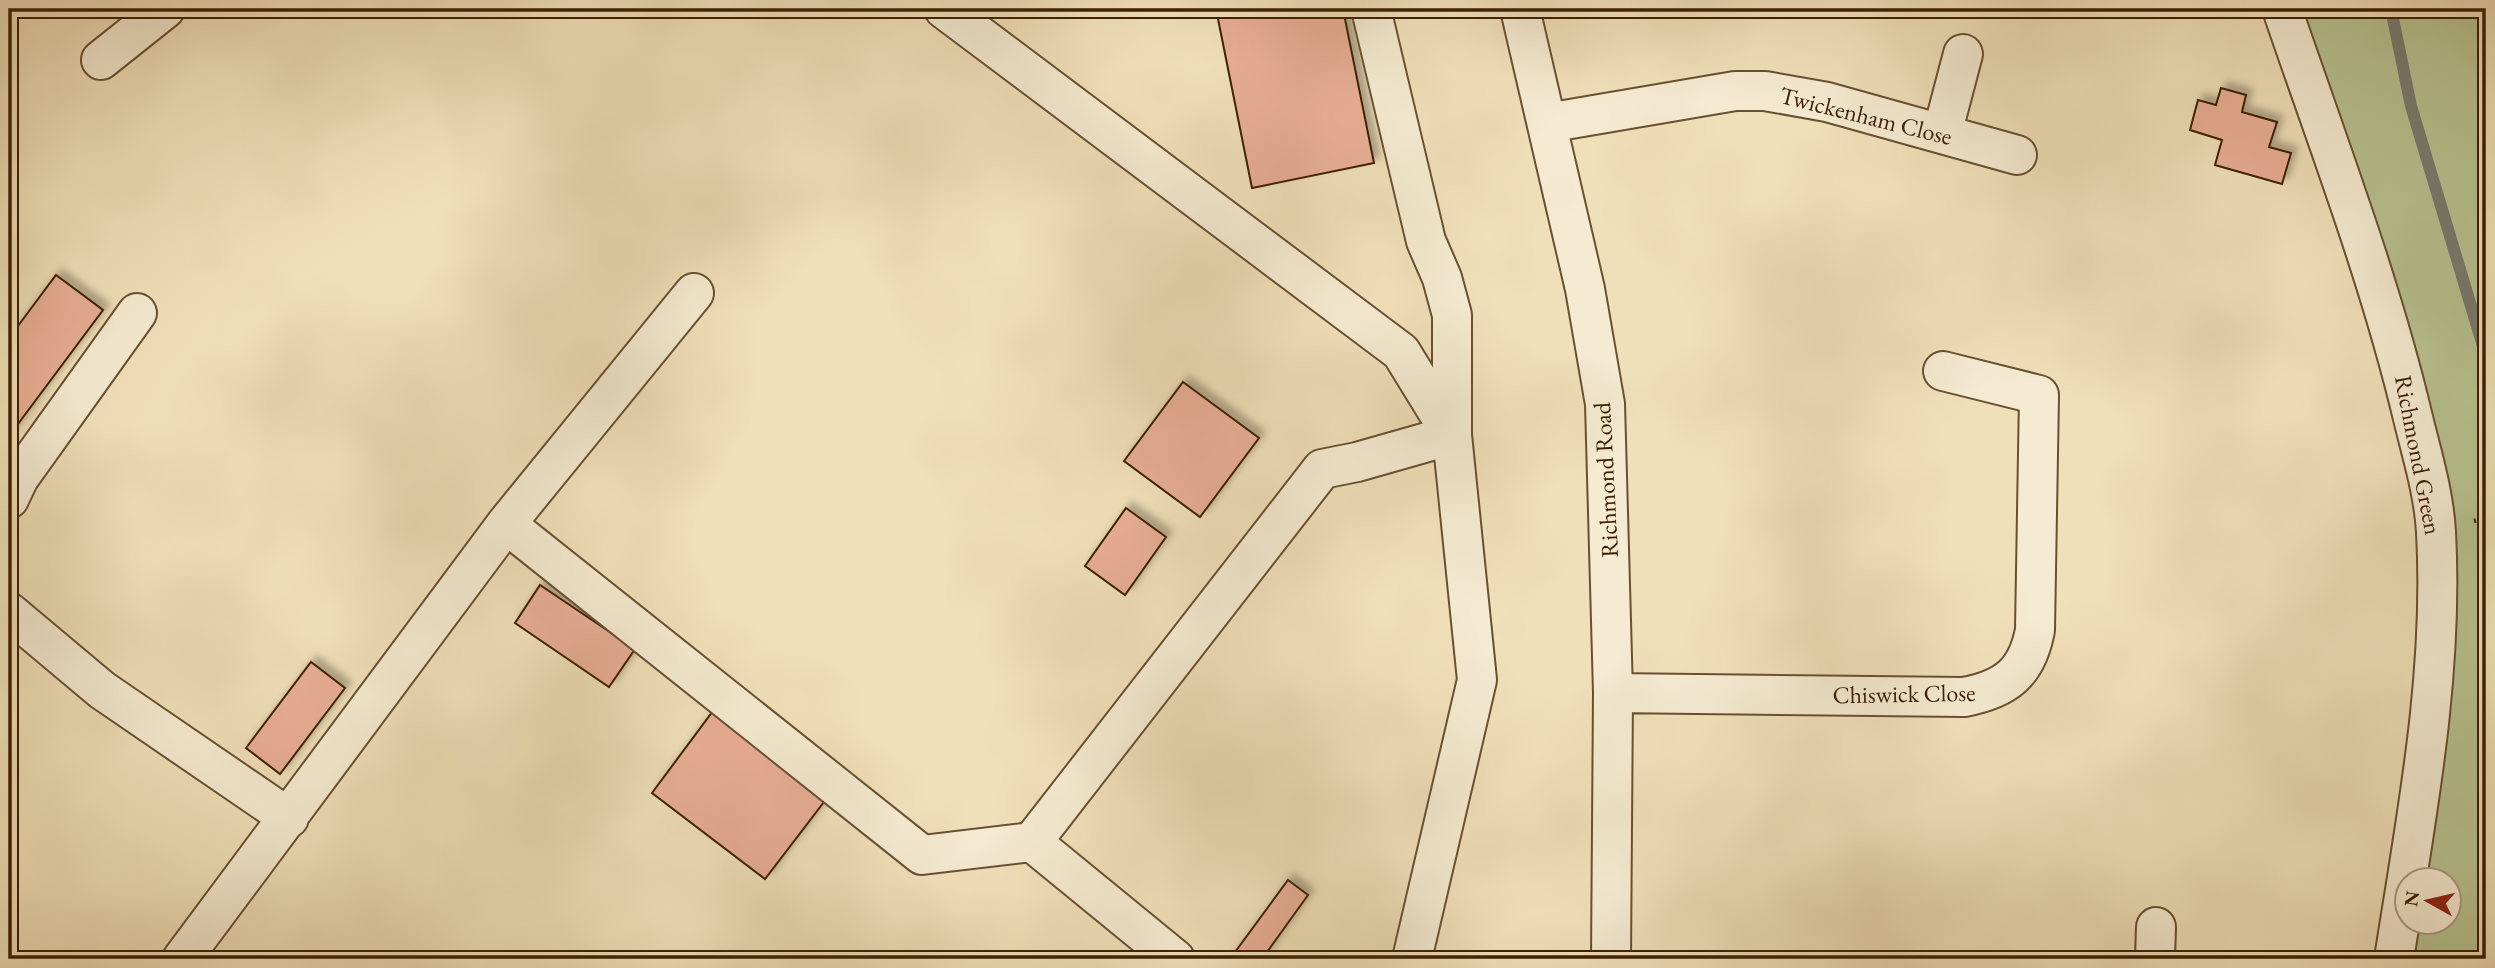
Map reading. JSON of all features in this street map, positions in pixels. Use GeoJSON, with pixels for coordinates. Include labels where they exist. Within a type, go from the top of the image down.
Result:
{"type":"FeatureCollection","features":[{"type":"Feature","properties":{"kind":"street"},"geometry":{"type":"LineString","coordinates":[[102,60],[166,9]]}},
{"type":"Feature","properties":{"kind":"street"},"geometry":{"type":"LineString","coordinates":[[944,9],[1401,352],[1452,435]]}},
{"type":"Feature","properties":{"kind":"street"},"geometry":{"type":"LineString","coordinates":[[1371,9],[1426,242],[1443,278],[1452,315],[1452,435],[1477,680],[1412,959]]}},
{"type":"Feature","properties":{"kind":"street","name":"Richmond Road"},"geometry":{"type":"LineString","coordinates":[[1520,9],[1585,289],[1605,404],[1613,693],[1611,959]]}},
{"type":"Feature","properties":{"kind":"street","name":"Richmond Green"},"geometry":{"type":"LineString","coordinates":[[2283,9],[2399,361],[2436,530],[2437,642],[2432,708],[2394,959]]}},
{"type":"Feature","properties":{"kind":"street"},"geometry":{"type":"LineString","coordinates":[[1941,134],[1963,54]]}},
{"type":"Feature","properties":{"kind":"street","name":"Twickenham Close"},"geometry":{"type":"LineString","coordinates":[[1547,123],[1735,91],[1765,91],[1828,102],[2017,155]]}},
{"type":"Feature","properties":{"kind":"street"},"geometry":{"type":"LineString","coordinates":[[182,959],[506,524],[694,293]]}},
{"type":"Feature","properties":{"kind":"street"},"geometry":{"type":"LineString","coordinates":[[9,499],[19,478],[137,313]]}},
{"type":"Feature","properties":{"kind":"street","name":"Chiswick Close"},"geometry":{"type":"LineString","coordinates":[[1613,693],[1964,697],[1986,693],[2004,684],[2018,672],[2032,645],[2035,629],[2039,395],[1943,371]]}},
{"type":"Feature","properties":{"kind":"street"},"geometry":{"type":"LineString","coordinates":[[506,524],[922,855],[1032,842],[1322,469],[1452,435]]}},
{"type":"Feature","properties":{"kind":"street"},"geometry":{"type":"LineString","coordinates":[[9,612],[102,691],[289,818]]}},
{"type":"Feature","properties":{"kind":"street"},"geometry":{"type":"LineString","coordinates":[[1032,842],[1173,958]]}},
{"type":"Feature","properties":{"kind":"green space"},"geometry":{"type":"Polygon","coordinates":[[[2287,9],[2486,9],[2486,959],[2402,959],[2406,936],[2464,936],[2464,866],[2416,866],[2443,517],[2287,9]]]}},
{"type":"Feature","properties":{"kind":"building"},"geometry":{"type":"Polygon","coordinates":[[[1216,9],[1343,9],[1374,163],[1252,188],[1216,9]]]}},
{"type":"Feature","properties":{"kind":"building"},"geometry":{"type":"Polygon","coordinates":[[[2221,88],[2246,95],[2242,112],[2277,122],[2269,147],[2291,153],[2282,184],[2215,165],[2222,140],[2190,130],[2198,100],[2216,105],[2221,88]]]}},
{"type":"Feature","properties":{"kind":"building"},"geometry":{"type":"Polygon","coordinates":[[[56,275],[103,310],[9,436],[9,338],[56,275]]]}},
{"type":"Feature","properties":{"kind":"building"},"geometry":{"type":"Polygon","coordinates":[[[1183,382],[1259,438],[1200,517],[1124,461],[1183,382]]]}},
{"type":"Feature","properties":{"kind":"building"},"geometry":{"type":"Polygon","coordinates":[[[1126,508],[1166,537],[1125,595],[1085,566],[1126,508]]]}},
{"type":"Feature","properties":{"kind":"building"},"geometry":{"type":"Polygon","coordinates":[[[540,585],[635,649],[609,687],[515,623],[540,585]]]}},
{"type":"Feature","properties":{"kind":"building"},"geometry":{"type":"Polygon","coordinates":[[[311,662],[345,688],[280,774],[246,748],[311,662]]]}},
{"type":"Feature","properties":{"kind":"building"},"geometry":{"type":"Polygon","coordinates":[[[713,711],[827,798],[765,879],[652,793],[713,711]]]}},
{"type":"Feature","properties":{"kind":"building"},"geometry":{"type":"Polygon","coordinates":[[[1288,880],[1308,895],[1262,959],[1230,959],[1288,880]]]}},
{"type":"Feature","properties":{"kind":"waterway"},"geometry":{"type":"LineString","coordinates":[[2391,9],[2411,106],[2486,356]]}}]}
